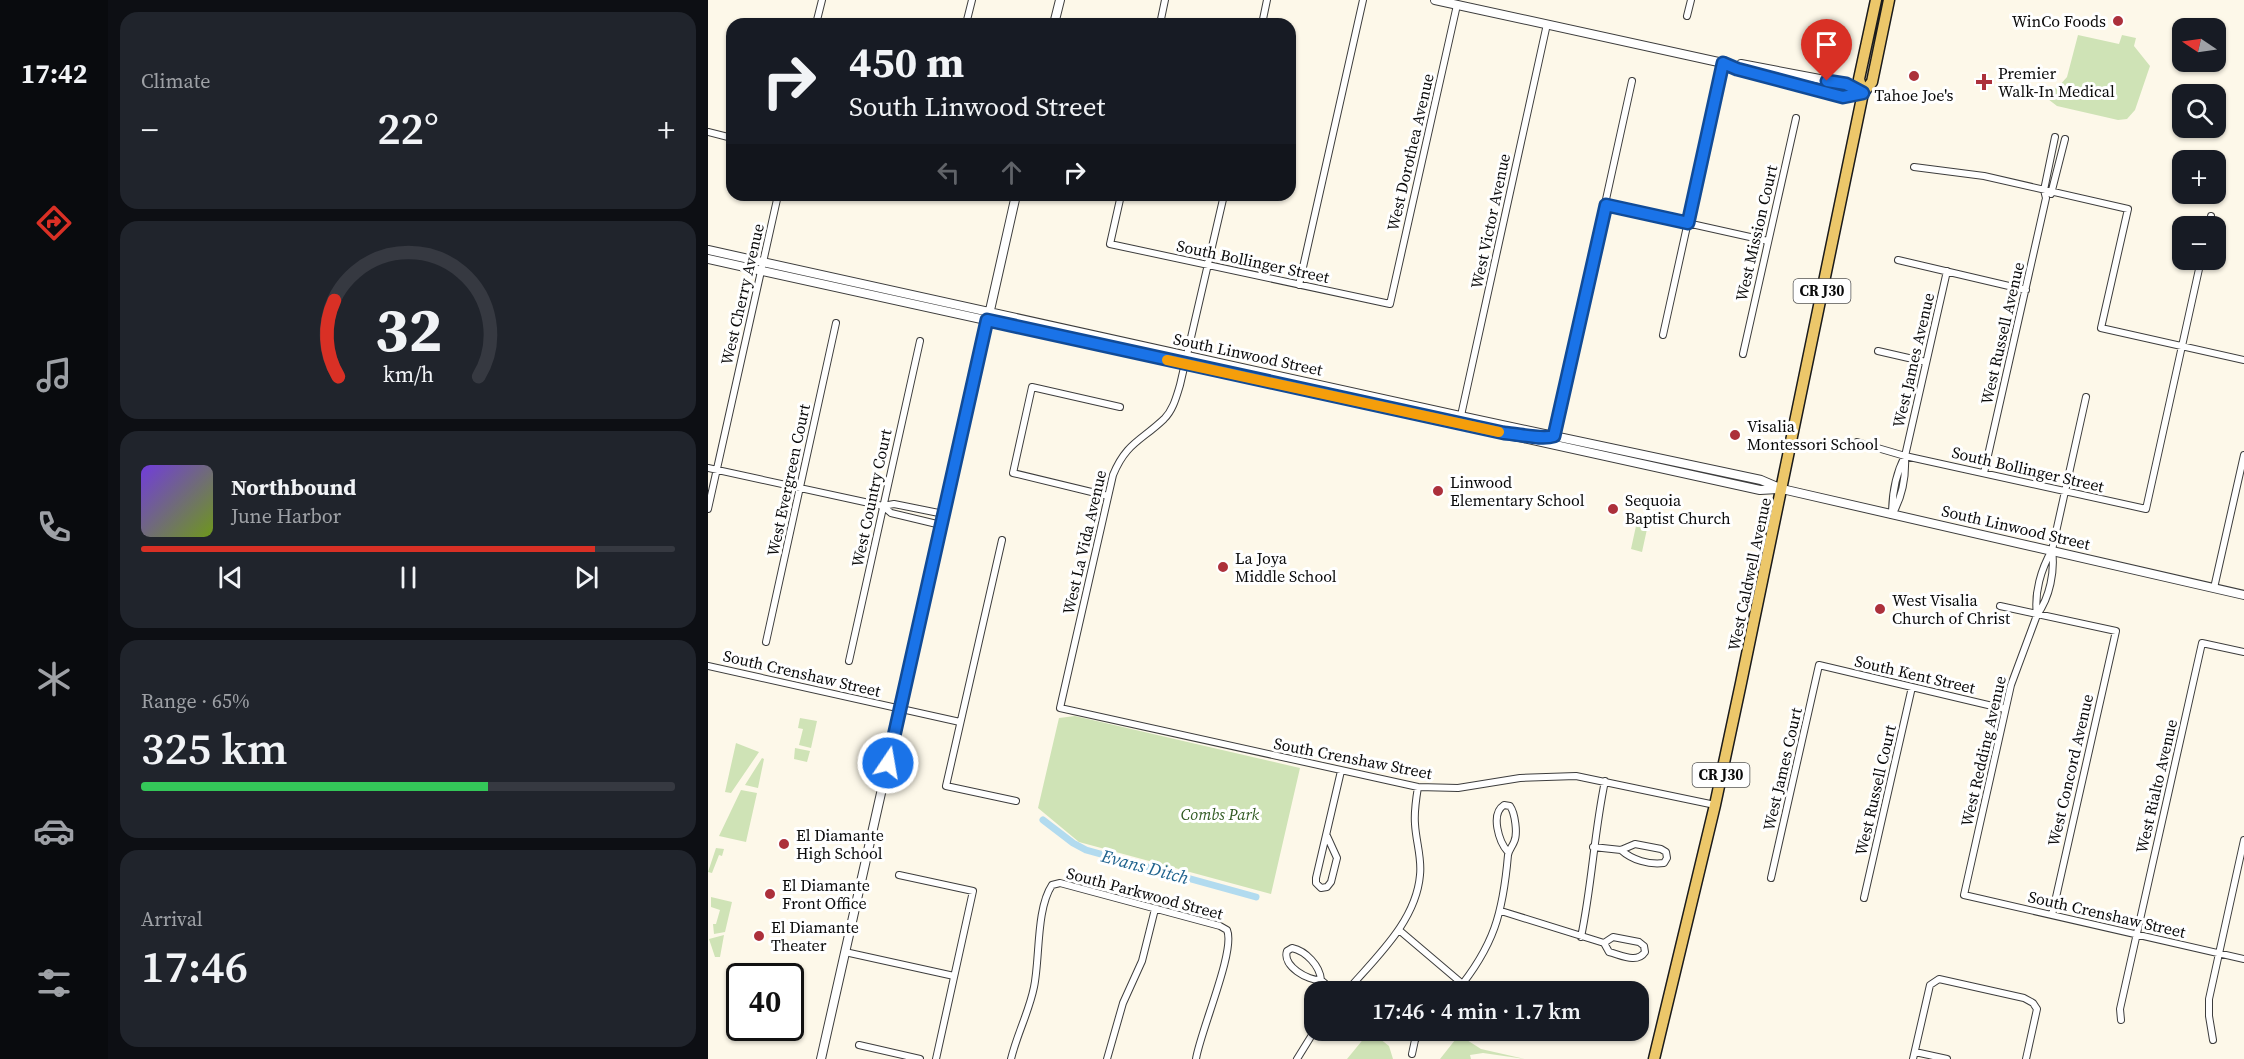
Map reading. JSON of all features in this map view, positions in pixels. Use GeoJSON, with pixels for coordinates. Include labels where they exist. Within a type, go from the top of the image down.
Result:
{"type":"FeatureCollection","features":[{"type":"Feature","properties":{"kind":"main road","name":"West Caldwell Avenue"},"geometry":{"type":"LineString","coordinates":[[1653,1059],[1714,805],[1782,489],[1863,93],[1859,79],[1876,0]]}},
{"type":"Feature","properties":{"kind":"main road","name":"West Caldwell Avenue"},"geometry":{"type":"LineString","coordinates":[[1863,93],[1872,82],[1889,0]]}},
{"type":"Feature","properties":{"kind":"street"},"geometry":{"type":"LineString","coordinates":[[818,18],[822,0]]}},
{"type":"Feature","properties":{"kind":"street"},"geometry":{"type":"LineString","coordinates":[[968,18],[972,0]]}},
{"type":"Feature","properties":{"kind":"street"},"geometry":{"type":"LineString","coordinates":[[1056,18],[1060,0]]}},
{"type":"Feature","properties":{"kind":"street"},"geometry":{"type":"LineString","coordinates":[[1161,18],[1165,0]]}},
{"type":"Feature","properties":{"kind":"street"},"geometry":{"type":"LineString","coordinates":[[1263,18],[1267,0]]}},
{"type":"Feature","properties":{"kind":"street"},"geometry":{"type":"LineString","coordinates":[[1299,285],[1363,0]]}},
{"type":"Feature","properties":{"kind":"street"},"geometry":{"type":"LineString","coordinates":[[1435,0],[1723,63],[1737,69],[1843,97],[1863,93]]}},
{"type":"Feature","properties":{"kind":"street"},"geometry":{"type":"LineString","coordinates":[[1687,16],[1691,0]]}},
{"type":"Feature","properties":{"kind":"street","name":"West Dorothea Avenue"},"geometry":{"type":"LineString","coordinates":[[1390,304],[1457,5]]}},
{"type":"Feature","properties":{"kind":"street","name":"West Victor Avenue"},"geometry":{"type":"LineString","coordinates":[[1460,420],[1547,24]]}},
{"type":"Feature","properties":{"kind":"street"},"geometry":{"type":"LineString","coordinates":[[1663,335],[1723,63]]}},
{"type":"Feature","properties":{"kind":"street"},"geometry":{"type":"LineString","coordinates":[[1504,433],[1525,434],[1547,439],[1554,436],[1632,81]]}},
{"type":"Feature","properties":{"kind":"street","name":"West Mission Court"},"geometry":{"type":"LineString","coordinates":[[1743,354],[1796,118]]}},
{"type":"Feature","properties":{"kind":"street"},"geometry":{"type":"LineString","coordinates":[[708,132],[726,136]]}},
{"type":"Feature","properties":{"kind":"street","name":"West Russell Avenue"},"geometry":{"type":"LineString","coordinates":[[2048,193],[2055,137]]}},
{"type":"Feature","properties":{"kind":"street","name":"West Russell Avenue"},"geometry":{"type":"LineString","coordinates":[[1984,473],[2048,193],[2065,139]]}},
{"type":"Feature","properties":{"kind":"street"},"geometry":{"type":"LineString","coordinates":[[1914,167],[1984,176],[2048,193],[2128,209],[2101,327],[2244,360]]}},
{"type":"Feature","properties":{"kind":"street","name":"West Cherry Avenue"},"geometry":{"type":"LineString","coordinates":[[708,509],[777,201]]}},
{"type":"Feature","properties":{"kind":"street"},"geometry":{"type":"LineString","coordinates":[[821,1059],[1015,201]]}},
{"type":"Feature","properties":{"kind":"street","name":"South Bollinger Street"},"geometry":{"type":"LineString","coordinates":[[1120,201],[1110,244],[1390,304]]}},
{"type":"Feature","properties":{"kind":"street","name":"West La Vida Avenue"},"geometry":{"type":"LineString","coordinates":[[1060,708],[1113,475],[1124,452],[1164,419],[1174,406],[1223,201]]}},
{"type":"Feature","properties":{"kind":"street"},"geometry":{"type":"LineString","coordinates":[[1606,205],[1768,241]]}},
{"type":"Feature","properties":{"kind":"street","name":"South Linwood Street"},"geometry":{"type":"LineString","coordinates":[[708,250],[762,266],[1186,360],[1374,397],[1504,433],[1760,490],[1782,489]]}},
{"type":"Feature","properties":{"kind":"street","name":"South Linwood Street"},"geometry":{"type":"LineString","coordinates":[[708,259],[762,266]]}},
{"type":"Feature","properties":{"kind":"street"},"geometry":{"type":"LineString","coordinates":[[1898,260],[2026,290]]}},
{"type":"Feature","properties":{"kind":"street"},"geometry":{"type":"LineString","coordinates":[[2182,346],[2200,270]]}},
{"type":"Feature","properties":{"kind":"street","name":"West James Avenue"},"geometry":{"type":"LineString","coordinates":[[1892,515],[1892,497],[1898,469],[1905,456],[1947,271]]}},
{"type":"Feature","properties":{"kind":"street","name":"West Evergreen Court"},"geometry":{"type":"LineString","coordinates":[[766,642],[836,323]]}},
{"type":"Feature","properties":{"kind":"street","name":"West Country Court"},"geometry":{"type":"LineString","coordinates":[[849,660],[920,341]]}},
{"type":"Feature","properties":{"kind":"street","name":"South Bollinger Street"},"geometry":{"type":"LineString","coordinates":[[1857,442],[1905,456],[2146,509],[2182,346]]}},
{"type":"Feature","properties":{"kind":"street"},"geometry":{"type":"LineString","coordinates":[[1878,351],[1926,362]]}},
{"type":"Feature","properties":{"kind":"street","name":"South Linwood Street"},"geometry":{"type":"LineString","coordinates":[[1186,360],[1302,390],[1554,436],[1761,480],[1782,489],[2244,595]]}},
{"type":"Feature","properties":{"kind":"street"},"geometry":{"type":"LineString","coordinates":[[1302,390],[1309,386],[1360,397],[1374,397]]}},
{"type":"Feature","properties":{"kind":"street"},"geometry":{"type":"LineString","coordinates":[[1108,496],[1013,473],[1032,387],[1120,407]]}},
{"type":"Feature","properties":{"kind":"street","name":"West Redding Avenue"},"geometry":{"type":"LineString","coordinates":[[1964,895],[2005,709],[2016,668],[2034,629],[2037,615],[2035,603],[2044,564],[2052,550],[2086,397]]}},
{"type":"Feature","properties":{"kind":"street"},"geometry":{"type":"LineString","coordinates":[[2214,588],[2244,455]]}},
{"type":"Feature","properties":{"kind":"street"},"geometry":{"type":"LineString","coordinates":[[708,468],[883,506],[894,504],[944,514]]}},
{"type":"Feature","properties":{"kind":"street"},"geometry":{"type":"LineString","coordinates":[[883,506],[891,513],[941,525]]}},
{"type":"Feature","properties":{"kind":"street"},"geometry":{"type":"LineString","coordinates":[[1002,540],[946,786],[1016,801]]}},
{"type":"Feature","properties":{"kind":"street"},"geometry":{"type":"LineString","coordinates":[[2000,606],[2037,615]]}},
{"type":"Feature","properties":{"kind":"street","name":"West Concord Avenue"},"geometry":{"type":"LineString","coordinates":[[2037,615],[2116,631],[2052,915]]}},
{"type":"Feature","properties":{"kind":"street","name":"West Rialto Avenue"},"geometry":{"type":"LineString","coordinates":[[2121,1020],[2120,1009],[2202,643],[2244,652]]}},
{"type":"Feature","properties":{"kind":"street","name":"South Kent Street"},"geometry":{"type":"LineString","coordinates":[[1819,665],[2005,709]]}},
{"type":"Feature","properties":{"kind":"street","name":"West James Court"},"geometry":{"type":"LineString","coordinates":[[1771,879],[1819,665]]}},
{"type":"Feature","properties":{"kind":"street","name":"South Crenshaw Street"},"geometry":{"type":"LineString","coordinates":[[708,666],[960,722]]}},
{"type":"Feature","properties":{"kind":"street","name":"West Russell Court"},"geometry":{"type":"LineString","coordinates":[[1864,898],[1912,687]]}},
{"type":"Feature","properties":{"kind":"street","name":"South Crenshaw Street"},"geometry":{"type":"LineString","coordinates":[[1060,708],[1418,787],[1458,788],[1520,778],[1576,776],[1714,805]]}},
{"type":"Feature","properties":{"kind":"street"},"geometry":{"type":"LineString","coordinates":[[1327,836],[1337,858],[1331,882],[1327,887],[1321,888],[1316,883],[1316,878],[1341,771]]}},
{"type":"Feature","properties":{"kind":"street"},"geometry":{"type":"LineString","coordinates":[[1581,937],[1590,888],[1593,847],[1605,781]]}},
{"type":"Feature","properties":{"kind":"street"},"geometry":{"type":"LineString","coordinates":[[1355,981],[1399,930],[1416,896],[1420,876],[1420,853],[1415,825],[1418,787]]}},
{"type":"Feature","properties":{"kind":"street"},"geometry":{"type":"LineString","coordinates":[[1464,981],[1485,951],[1501,911],[1508,852],[1515,837],[1512,811],[1510,806],[1504,805],[1499,808],[1497,814],[1499,838],[1508,852]]}},
{"type":"Feature","properties":{"kind":"street"},"geometry":{"type":"LineString","coordinates":[[2213,1040],[2209,999],[2240,872],[2244,840]]}},
{"type":"Feature","properties":{"kind":"street"},"geometry":{"type":"LineString","coordinates":[[1593,847],[1621,850],[1635,844],[1661,849],[1666,852],[1667,858],[1664,863],[1658,864],[1633,859],[1621,850]]}},
{"type":"Feature","properties":{"kind":"street"},"geometry":{"type":"LineString","coordinates":[[899,874],[973,891],[936,1059]]}},
{"type":"Feature","properties":{"kind":"street","name":"South Parkwood Street"},"geometry":{"type":"LineString","coordinates":[[1011,1059],[1033,992],[1041,926],[1048,892],[1054,884],[1062,883],[1220,926],[1227,930],[1229,940],[1219,985],[1202,1033],[1196,1059]]}},
{"type":"Feature","properties":{"kind":"street","name":"South Crenshaw Street"},"geometry":{"type":"LineString","coordinates":[[1964,895],[2244,959]]}},
{"type":"Feature","properties":{"kind":"street"},"geometry":{"type":"LineString","coordinates":[[1107,1059],[1123,1003],[1142,961],[1155,909]]}},
{"type":"Feature","properties":{"kind":"street"},"geometry":{"type":"LineString","coordinates":[[1501,911],[1604,943],[1609,952],[1636,959],[1645,952],[1644,946],[1639,942],[1613,937],[1604,943]]}},
{"type":"Feature","properties":{"kind":"street"},"geometry":{"type":"LineString","coordinates":[[1399,930],[1458,981]]}},
{"type":"Feature","properties":{"kind":"street"},"geometry":{"type":"LineString","coordinates":[[1292,948],[1297,949],[1318,967],[1321,980],[1308,979],[1287,961],[1285,957],[1287,951],[1292,948]]}},
{"type":"Feature","properties":{"kind":"street"},"geometry":{"type":"LineString","coordinates":[[845,952],[954,976]]}},
{"type":"Feature","properties":{"kind":"street"},"geometry":{"type":"LineString","coordinates":[[1947,1059],[1914,1055],[1930,985],[1939,979],[2024,998],[2033,1003],[2037,1009],[2026,1059]]}},
{"type":"Feature","properties":{"kind":"street"},"geometry":{"type":"LineString","coordinates":[[1297,1059],[1308,1041]]}},
{"type":"Feature","properties":{"kind":"street"},"geometry":{"type":"LineString","coordinates":[[1412,1054],[1415,1041]]}},
{"type":"Feature","properties":{"kind":"street"},"geometry":{"type":"LineString","coordinates":[[859,1046],[920,1059]]}},
{"type":"Feature","properties":{"kind":"green space"},"geometry":{"type":"Polygon","coordinates":[[[2078,35],[2119,44],[2122,35],[2136,38],[2134,46],[2150,66],[2135,110],[2127,119],[2118,120],[2057,106],[2044,96],[2059,86],[2067,77],[2078,35]]]}},
{"type":"Feature","properties":{"kind":"green space"},"geometry":{"type":"Polygon","coordinates":[[[1636,526],[1647,529],[1642,552],[1631,549],[1636,526]]]}},
{"type":"Feature","properties":{"kind":"green space","name":"Combs Park"},"geometry":{"type":"Polygon","coordinates":[[[1075,716],[1300,768],[1271,894],[1079,842],[1038,808],[1059,718],[1075,716]]]}},
{"type":"Feature","properties":{"kind":"green space"},"geometry":{"type":"Polygon","coordinates":[[[800,718],[817,721],[811,748],[799,745],[803,729],[798,728],[800,718]]]}},
{"type":"Feature","properties":{"kind":"green space"},"geometry":{"type":"Polygon","coordinates":[[[736,743],[759,752],[731,793],[725,792],[736,743]]]}},
{"type":"Feature","properties":{"kind":"green space"},"geometry":{"type":"Polygon","coordinates":[[[795,748],[810,751],[807,762],[794,759],[795,748]]]}},
{"type":"Feature","properties":{"kind":"green space"},"geometry":{"type":"Polygon","coordinates":[[[762,758],[764,759],[758,788],[745,785],[762,758]]]}},
{"type":"Feature","properties":{"kind":"green space"},"geometry":{"type":"Polygon","coordinates":[[[741,790],[757,793],[746,842],[719,836],[741,790]]]}},
{"type":"Feature","properties":{"kind":"green space"},"geometry":{"type":"Polygon","coordinates":[[[716,848],[724,849],[712,873],[708,872],[716,848]]]}},
{"type":"Feature","properties":{"kind":"green space"},"geometry":{"type":"Polygon","coordinates":[[[711,897],[732,902],[725,932],[714,934],[713,924],[716,924],[720,910],[711,907],[711,897]]]}},
{"type":"Feature","properties":{"kind":"green space"},"geometry":{"type":"Polygon","coordinates":[[[724,935],[720,957],[715,957],[709,939],[724,935]]]}},
{"type":"Feature","properties":{"kind":"green space"},"geometry":{"type":"Polygon","coordinates":[[[1362,1041],[1383,1041],[1389,1046],[1393,1059],[1347,1059],[1362,1041]]]}},
{"type":"Feature","properties":{"kind":"green space"},"geometry":{"type":"Polygon","coordinates":[[[1454,1041],[1468,1041],[1481,1049],[1525,1059],[1483,1053],[1470,1055],[1471,1059],[1440,1059],[1454,1041]]]}},
{"type":"Feature","properties":{"kind":"waterway","name":"Evans Ditch"},"geometry":{"type":"LineString","coordinates":[[1043,820],[1086,850],[1256,897]]}},
{"type":"Feature","properties":{"kind":"slow traffic"},"geometry":{"type":"LineString","coordinates":[[1167,360],[1499,432]]}},
{"type":"Feature","properties":{"kind":"place","name":"WinCo Foods"},"geometry":{"type":"Point","coordinates":[2118,21]}},
{"type":"Feature","properties":{"kind":"place","name":"Tahoe Joe's"},"geometry":{"type":"Point","coordinates":[1914,76]}},
{"type":"Feature","properties":{"kind":"place","name":"Premier Walk-In Medical"},"geometry":{"type":"Point","coordinates":[1984,82]}},
{"type":"Feature","properties":{"kind":"place","name":"Visalia Montessori School"},"geometry":{"type":"Point","coordinates":[1735,435]}},
{"type":"Feature","properties":{"kind":"place","name":"Linwood Elementary School"},"geometry":{"type":"Point","coordinates":[1438,491]}},
{"type":"Feature","properties":{"kind":"place","name":"Sequoia Baptist Church"},"geometry":{"type":"Point","coordinates":[1613,509]}},
{"type":"Feature","properties":{"kind":"place","name":"La Joya Middle School"},"geometry":{"type":"Point","coordinates":[1223,567]}},
{"type":"Feature","properties":{"kind":"place","name":"West Visalia Church of Christ"},"geometry":{"type":"Point","coordinates":[1880,609]}},
{"type":"Feature","properties":{"kind":"place","name":"El Diamante High School"},"geometry":{"type":"Point","coordinates":[784,844]}},
{"type":"Feature","properties":{"kind":"place","name":"El Diamante Front Office"},"geometry":{"type":"Point","coordinates":[770,894]}},
{"type":"Feature","properties":{"kind":"place","name":"El Diamante Theater"},"geometry":{"type":"Point","coordinates":[759,936]}},
{"type":"Feature","properties":{"kind":"route"},"geometry":{"type":"LineString","coordinates":[[888,763],[987,320],[1504,433],[1525,434],[1547,439],[1554,436],[1606,205],[1688,223],[1723,63],[1737,69],[1843,97],[1863,93],[1846,84],[1827,81]]}}]}
